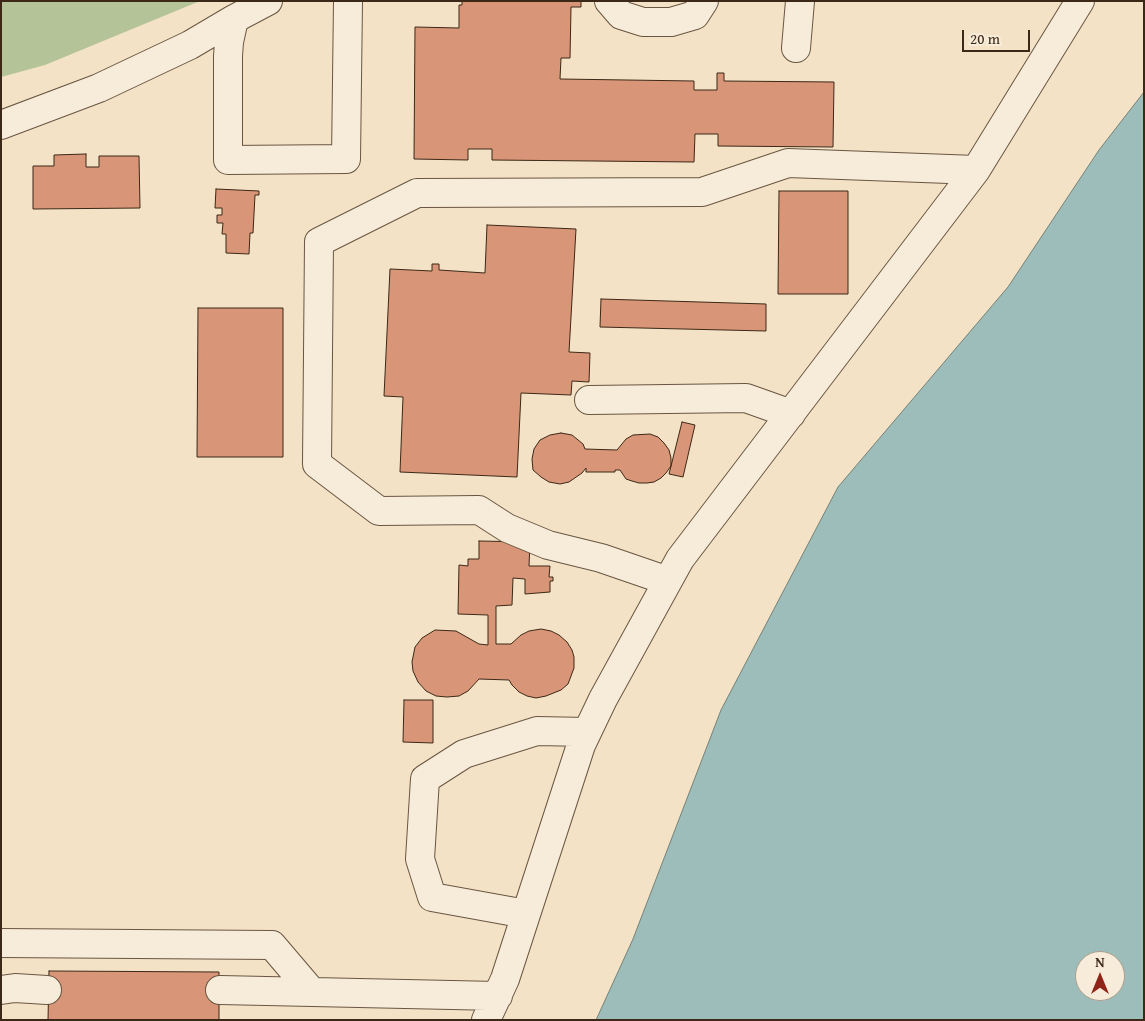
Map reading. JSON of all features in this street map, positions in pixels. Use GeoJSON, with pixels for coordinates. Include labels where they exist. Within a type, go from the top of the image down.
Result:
{"type":"FeatureCollection","features":[{"type":"Feature","properties":{"kind":"lane"},"geometry":{"type":"LineString","coordinates":[[1,125],[99,88],[190,45],[268,1]]}},
{"type":"Feature","properties":{"kind":"lane"},"geometry":{"type":"LineString","coordinates":[[234,19],[228,56],[228,160],[346,159],[348,1]]}},
{"type":"Feature","properties":{"kind":"lane"},"geometry":{"type":"LineString","coordinates":[[609,1],[621,15],[643,22],[670,22],[695,15],[704,1]]}},
{"type":"Feature","properties":{"kind":"lane"},"geometry":{"type":"LineString","coordinates":[[796,48],[800,1]]}},
{"type":"Feature","properties":{"kind":"lane"},"geometry":{"type":"LineString","coordinates":[[220,990],[312,992],[492,1008],[505,979],[581,745],[603,699],[680,559],[976,170],[1080,1]]}},
{"type":"Feature","properties":{"kind":"lane"},"geometry":{"type":"LineString","coordinates":[[668,581],[601,558],[548,545],[507,528],[479,510],[379,511],[317,464],[319,242],[417,193],[702,192],[788,163],[976,170]]}},
{"type":"Feature","properties":{"kind":"lane"},"geometry":{"type":"LineString","coordinates":[[589,400],[746,398],[790,414]]}},
{"type":"Feature","properties":{"kind":"lane"},"geometry":{"type":"LineString","coordinates":[[526,914],[432,897],[420,859],[425,779],[464,754],[537,732],[587,732]]}},
{"type":"Feature","properties":{"kind":"lane"},"geometry":{"type":"LineString","coordinates":[[1,943],[272,945],[312,992]]}},
{"type":"Feature","properties":{"kind":"lane"},"geometry":{"type":"LineString","coordinates":[[1,990],[14,988],[47,990]]}},
{"type":"Feature","properties":{"kind":"green space"},"geometry":{"type":"Polygon","coordinates":[[[1,1],[200,1],[45,65],[1,77],[1,1]]]}},
{"type":"Feature","properties":{"kind":"water"},"geometry":{"type":"Polygon","coordinates":[[[1144,92],[1144,1020],[596,1020],[633,939],[721,710],[838,487],[1008,287],[1099,150],[1144,92]]]}},
{"type":"Feature","properties":{"kind":"building"},"geometry":{"type":"Polygon","coordinates":[[[462,1],[581,1],[581,7],[571,7],[570,58],[561,58],[560,79],[694,81],[694,90],[717,90],[717,73],[724,73],[724,81],[834,82],[833,147],[718,146],[718,134],[695,134],[694,162],[492,160],[492,149],[468,149],[468,160],[414,159],[415,27],[459,28],[459,5],[462,5],[462,1]]]}},
{"type":"Feature","properties":{"kind":"building"},"geometry":{"type":"Polygon","coordinates":[[[86,154],[86,167],[99,167],[99,156],[139,156],[140,208],[33,209],[33,166],[54,166],[54,155],[86,154]]]}},
{"type":"Feature","properties":{"kind":"building"},"geometry":{"type":"Polygon","coordinates":[[[216,189],[259,191],[259,195],[255,195],[253,233],[250,233],[249,254],[226,253],[226,234],[222,234],[223,223],[217,223],[217,215],[222,215],[222,208],[215,208],[216,189]]]}},
{"type":"Feature","properties":{"kind":"building"},"geometry":{"type":"Polygon","coordinates":[[[779,191],[848,191],[848,294],[778,294],[779,191]]]}},
{"type":"Feature","properties":{"kind":"building"},"geometry":{"type":"Polygon","coordinates":[[[487,225],[576,229],[569,352],[590,353],[589,382],[572,381],[571,395],[521,393],[517,477],[400,472],[403,397],[384,396],[390,269],[432,271],[432,264],[439,264],[439,270],[485,273],[487,225]]]}},
{"type":"Feature","properties":{"kind":"building"},"geometry":{"type":"Polygon","coordinates":[[[601,299],[766,304],[766,331],[600,327],[601,299]]]}},
{"type":"Feature","properties":{"kind":"building"},"geometry":{"type":"Polygon","coordinates":[[[198,308],[283,308],[283,457],[197,457],[198,308]]]}},
{"type":"Feature","properties":{"kind":"building"},"geometry":{"type":"Polygon","coordinates":[[[682,422],[695,425],[683,477],[669,474],[682,422]]]}},
{"type":"Feature","properties":{"kind":"building"},"geometry":{"type":"Polygon","coordinates":[[[561,433],[572,435],[583,444],[585,449],[617,450],[626,439],[633,435],[650,434],[658,437],[669,450],[671,466],[661,478],[647,483],[626,479],[620,470],[615,470],[615,472],[586,472],[586,468],[569,482],[560,484],[549,482],[533,470],[532,459],[534,449],[540,440],[550,435],[561,433]]]}},
{"type":"Feature","properties":{"kind":"building"},"geometry":{"type":"Polygon","coordinates":[[[479,541],[530,542],[529,566],[550,566],[549,577],[553,577],[553,581],[550,581],[550,592],[525,594],[525,579],[513,578],[512,605],[496,606],[496,644],[511,644],[529,631],[541,629],[559,635],[567,642],[574,657],[574,668],[568,684],[561,690],[536,698],[519,692],[509,680],[479,679],[468,691],[459,696],[447,697],[436,696],[426,691],[418,682],[413,671],[412,662],[415,647],[422,638],[435,630],[456,631],[479,644],[488,645],[488,615],[458,614],[459,565],[468,566],[468,559],[479,559],[479,541]]]}},
{"type":"Feature","properties":{"kind":"building"},"geometry":{"type":"Polygon","coordinates":[[[404,700],[433,700],[433,743],[403,742],[404,700]]]}},
{"type":"Feature","properties":{"kind":"building"},"geometry":{"type":"Polygon","coordinates":[[[49,971],[219,972],[219,1020],[48,1020],[49,971]]]}}]}
